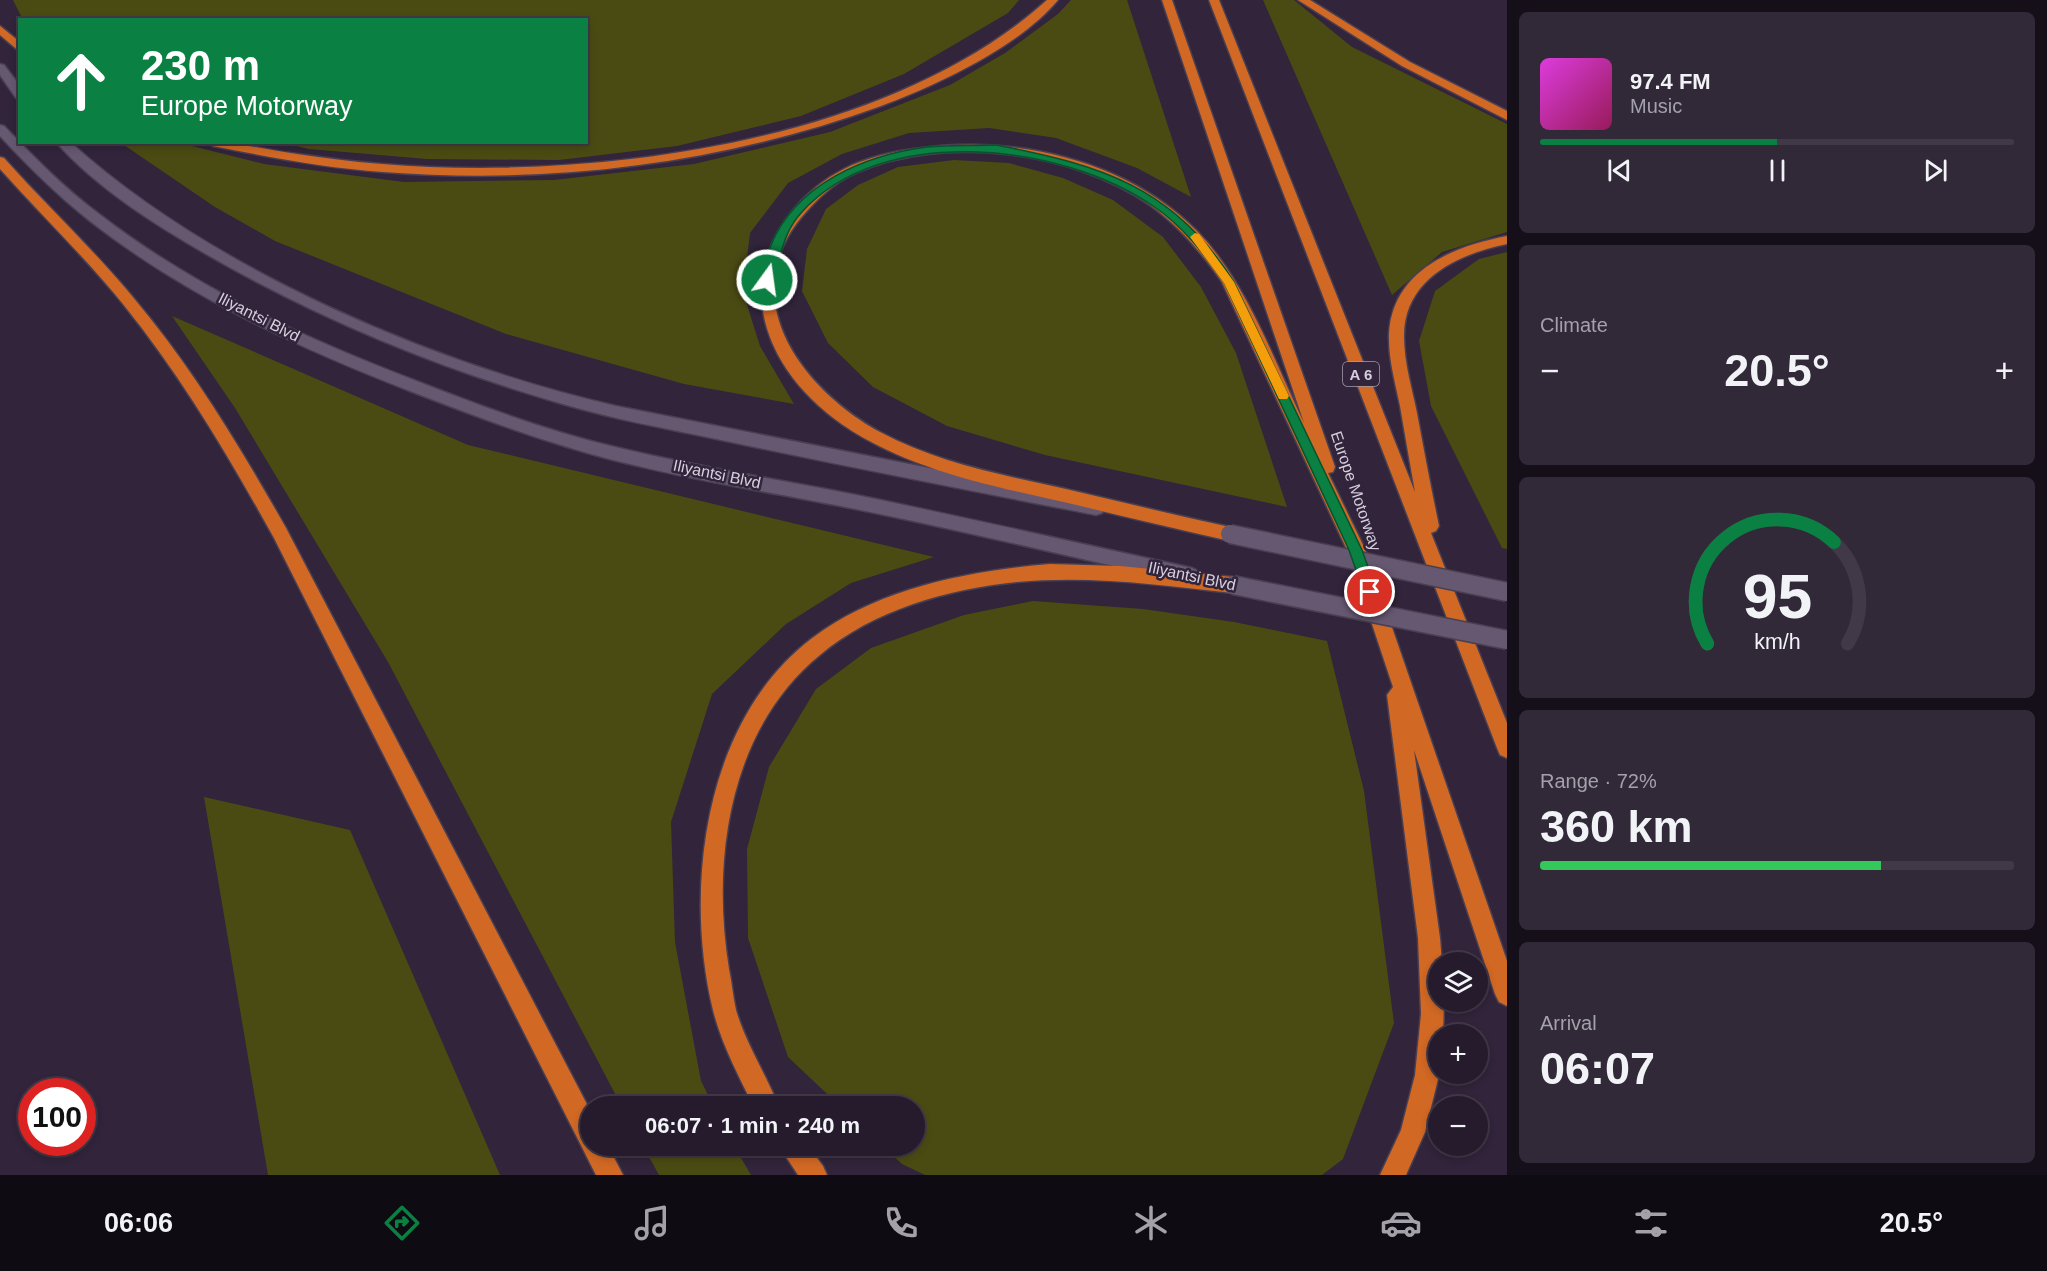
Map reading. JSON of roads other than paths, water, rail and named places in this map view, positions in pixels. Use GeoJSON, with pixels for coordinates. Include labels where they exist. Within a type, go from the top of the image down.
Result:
{"type":"FeatureCollection","features":[{"type":"Feature","properties":{"kind":"highway"},"geometry":{"type":"LineString","coordinates":[[222,144],[293,159],[356,167],[434,172],[596,167],[698,152],[840,117],[920,86],[984,53],[1041,12],[1053,0]]}},
{"type":"Feature","properties":{"kind":"highway","name":"Europe Motorway"},"geometry":{"type":"LineString","coordinates":[[1167,0],[1507,994]]}},
{"type":"Feature","properties":{"kind":"highway","name":"A 6"},"geometry":{"type":"LineString","coordinates":[[1214,0],[1507,748]]}},
{"type":"Feature","properties":{"kind":"highway"},"geometry":{"type":"LineString","coordinates":[[1304,0],[1406,64],[1507,116]]}},
{"type":"Feature","properties":{"kind":"highway"},"geometry":{"type":"LineString","coordinates":[[0,29],[18,47]]}},
{"type":"Feature","properties":{"kind":"highway"},"geometry":{"type":"LineString","coordinates":[[1230,534],[972,475],[886,442],[852,423],[829,405],[805,381],[784,352],[772,325],[767,302],[770,262],[776,245],[794,213],[821,188],[851,171],[887,159],[949,148],[996,148],[1033,154],[1089,170],[1140,193],[1187,228],[1204,246],[1229,282],[1356,550]]}},
{"type":"Feature","properties":{"kind":"highway"},"geometry":{"type":"LineString","coordinates":[[0,161],[128,300],[231,446],[280,533],[580,1117]]}},
{"type":"Feature","properties":{"kind":"highway"},"geometry":{"type":"LineString","coordinates":[[1438,570],[1401,368],[1398,337],[1401,309],[1412,288],[1441,262],[1476,247],[1507,240]]}},
{"type":"Feature","properties":{"kind":"highway"},"geometry":{"type":"LineString","coordinates":[[762,1096],[744,1061],[726,1015],[710,905],[711,856],[731,776],[759,711],[777,686],[819,644],[840,630],[890,606],[969,583],[1020,575],[1083,572],[1233,585]]}},
{"type":"Feature","properties":{"kind":"highway"},"geometry":{"type":"LineString","coordinates":[[1392,654],[1429,938],[1433,1014],[1427,1075],[1413,1132],[1393,1175]]}},
{"type":"Feature","properties":{"kind":"highway"},"geometry":{"type":"LineString","coordinates":[[1479,677],[1507,730]]}},
{"type":"Feature","properties":{"kind":"highway"},"geometry":{"type":"LineString","coordinates":[[600,1156],[610,1175]]}},
{"type":"Feature","properties":{"kind":"highway"},"geometry":{"type":"LineString","coordinates":[[800,1156],[814,1175]]}},
{"type":"Feature","properties":{"kind":"street"},"geometry":{"type":"LineString","coordinates":[[0,67],[18,92]]}},
{"type":"Feature","properties":{"kind":"street","name":"Iliyantsi Blvd"},"geometry":{"type":"LineString","coordinates":[[0,129],[51,183],[150,258],[252,316],[378,373],[502,419],[613,453],[877,507],[1233,585],[1507,640]]}},
{"type":"Feature","properties":{"kind":"street"},"geometry":{"type":"LineString","coordinates":[[64,144],[118,189],[164,222],[227,261],[319,307],[416,348],[502,379],[598,408],[904,472],[1230,534],[1507,592]]}}]}
